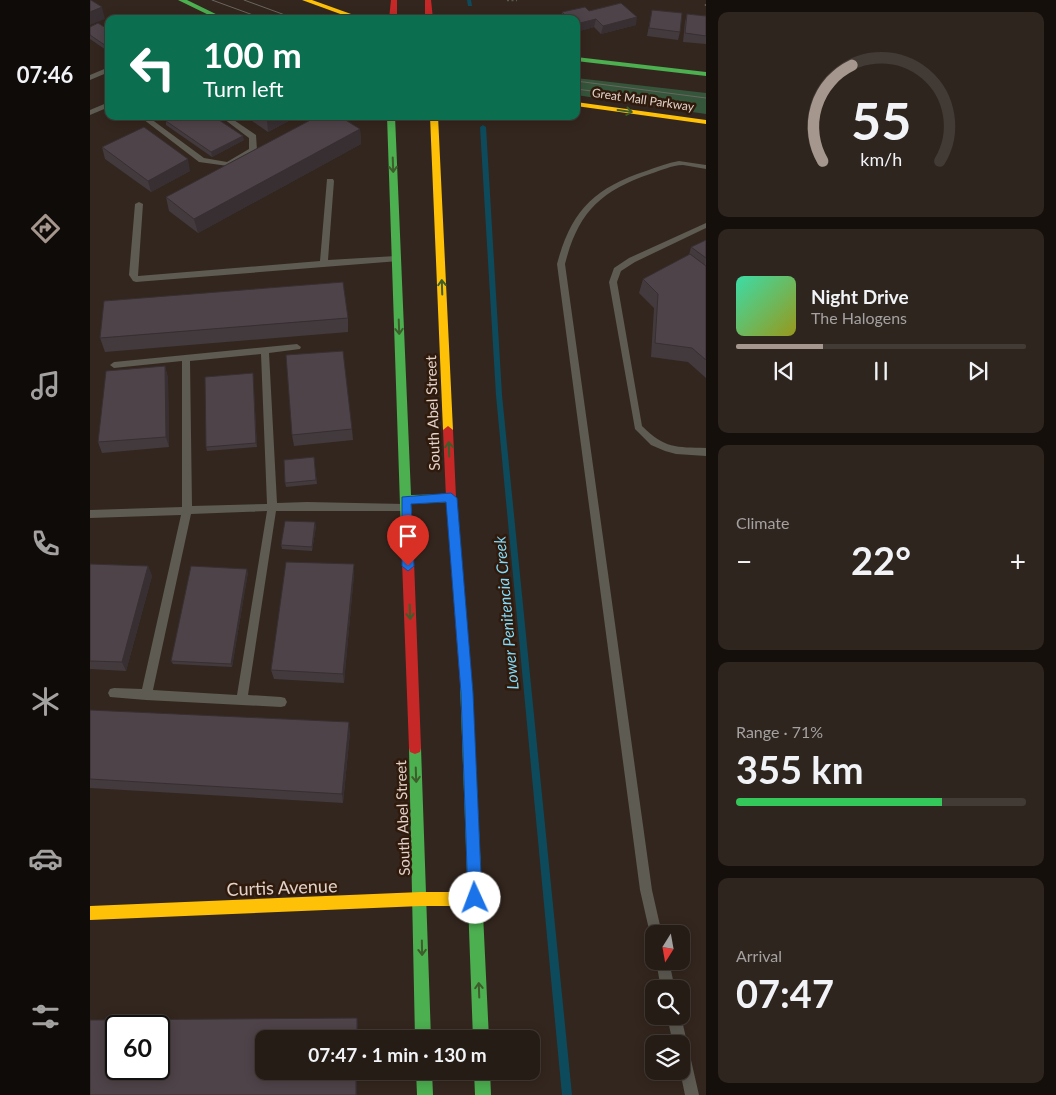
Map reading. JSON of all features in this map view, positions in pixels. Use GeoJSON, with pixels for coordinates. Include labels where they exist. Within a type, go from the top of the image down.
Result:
{"type":"FeatureCollection","features":[{"type":"Feature","properties":{"kind":"main road"},"geometry":{"type":"LineString","coordinates":[[180,0],[214,15]]}},
{"type":"Feature","properties":{"kind":"main road"},"geometry":{"type":"LineString","coordinates":[[305,0],[350,15]]}},
{"type":"Feature","properties":{"kind":"main road"},"geometry":{"type":"LineString","coordinates":[[393,15],[394,0]]}},
{"type":"Feature","properties":{"kind":"main road"},"geometry":{"type":"LineString","coordinates":[[428,0],[429,15]]}},
{"type":"Feature","properties":{"kind":"main road"},"geometry":{"type":"LineString","coordinates":[[580,59],[706,74]]}},
{"type":"Feature","properties":{"kind":"main road","name":"Great Mall Parkway"},"geometry":{"type":"LineString","coordinates":[[580,105],[706,122]]}},
{"type":"Feature","properties":{"kind":"main road","name":"South Abel Street"},"geometry":{"type":"LineString","coordinates":[[391,120],[421,899],[424,1030]]}},
{"type":"Feature","properties":{"kind":"main road","name":"South Abel Street"},"geometry":{"type":"LineString","coordinates":[[434,120],[451,498],[467,693],[481,1030]]}},
{"type":"Feature","properties":{"kind":"main road"},"geometry":{"type":"LineString","coordinates":[[406,504],[451,498]]}},
{"type":"Feature","properties":{"kind":"main road","name":"Curtis Avenue"},"geometry":{"type":"LineString","coordinates":[[90,914],[475,898]]}},
{"type":"Feature","properties":{"kind":"main road"},"geometry":{"type":"LineString","coordinates":[[424,1080],[425,1095]]}},
{"type":"Feature","properties":{"kind":"main road"},"geometry":{"type":"LineString","coordinates":[[482,1080],[483,1095]]}},
{"type":"Feature","properties":{"kind":"lane"},"geometry":{"type":"LineString","coordinates":[[90,78],[105,71]]}},
{"type":"Feature","properties":{"kind":"lane"},"geometry":{"type":"LineString","coordinates":[[90,113],[105,106]]}},
{"type":"Feature","properties":{"kind":"lane"},"geometry":{"type":"LineString","coordinates":[[147,120],[202,160],[228,164],[253,150],[253,136],[229,120]]}},
{"type":"Feature","properties":{"kind":"lane"},"geometry":{"type":"LineString","coordinates":[[654,925],[646,890],[560,264],[565,243],[575,223],[590,204],[614,185],[681,163],[706,167]]}},
{"type":"Feature","properties":{"kind":"lane"},"geometry":{"type":"LineString","coordinates":[[324,263],[330,181]]}},
{"type":"Feature","properties":{"kind":"lane"},"geometry":{"type":"LineString","coordinates":[[139,204],[134,275],[136,278],[396,259]]}},
{"type":"Feature","properties":{"kind":"lane"},"geometry":{"type":"LineString","coordinates":[[706,225],[632,260],[617,270],[614,282],[638,427],[651,442],[665,450],[706,452]]}},
{"type":"Feature","properties":{"kind":"lane"},"geometry":{"type":"LineString","coordinates":[[114,365],[297,347]]}},
{"type":"Feature","properties":{"kind":"lane"},"geometry":{"type":"LineString","coordinates":[[242,700],[272,508],[265,350]]}},
{"type":"Feature","properties":{"kind":"lane"},"geometry":{"type":"LineString","coordinates":[[146,695],[187,511],[186,358]]}},
{"type":"Feature","properties":{"kind":"lane"},"geometry":{"type":"LineString","coordinates":[[90,514],[406,504]]}},
{"type":"Feature","properties":{"kind":"lane"},"geometry":{"type":"LineString","coordinates":[[114,693],[281,702]]}},
{"type":"Feature","properties":{"kind":"lane"},"geometry":{"type":"LineString","coordinates":[[689,1080],[692,1095]]}},
{"type":"Feature","properties":{"kind":"path"},"geometry":{"type":"LineString","coordinates":[[507,0],[517,0]]}},
{"type":"Feature","properties":{"kind":"green space"},"geometry":{"type":"Polygon","coordinates":[[[580,78],[706,93],[706,114],[580,96],[580,78]]]}},
{"type":"Feature","properties":{"kind":"building"},"geometry":{"type":"Polygon","coordinates":[[[91,0],[102,7],[90,12],[91,0]]]}},
{"type":"Feature","properties":{"kind":"building"},"geometry":{"type":"Polygon","coordinates":[[[621,3],[637,17],[603,26],[596,19],[580,23],[580,15],[565,15],[562,12],[585,7],[589,11],[621,3]]]}},
{"type":"Feature","properties":{"kind":"building"},"geometry":{"type":"Polygon","coordinates":[[[652,10],[682,13],[680,32],[649,28],[652,10]]]}},
{"type":"Feature","properties":{"kind":"building"},"geometry":{"type":"Polygon","coordinates":[[[687,14],[706,16],[706,36],[685,33],[687,14]]]}},
{"type":"Feature","properties":{"kind":"building"},"geometry":{"type":"Polygon","coordinates":[[[98,23],[105,27],[105,45],[90,35],[90,27],[98,23]]]}},
{"type":"Feature","properties":{"kind":"building"},"geometry":{"type":"Polygon","coordinates":[[[219,120],[243,136],[211,152],[166,121],[219,120]]]}},
{"type":"Feature","properties":{"kind":"building"},"geometry":{"type":"Polygon","coordinates":[[[310,120],[345,120],[360,129],[194,219],[166,197],[310,120]]]}},
{"type":"Feature","properties":{"kind":"building"},"geometry":{"type":"Polygon","coordinates":[[[144,127],[188,159],[148,181],[102,147],[144,127]]]}},
{"type":"Feature","properties":{"kind":"building"},"geometry":{"type":"Polygon","coordinates":[[[706,240],[706,258],[691,247],[706,240]]]}},
{"type":"Feature","properties":{"kind":"building"},"geometry":{"type":"Polygon","coordinates":[[[690,254],[706,266],[706,360],[692,348],[655,343],[658,294],[643,279],[690,254]]]}},
{"type":"Feature","properties":{"kind":"building"},"geometry":{"type":"Polygon","coordinates":[[[343,282],[348,318],[100,338],[104,301],[343,282]]]}},
{"type":"Feature","properties":{"kind":"building"},"geometry":{"type":"Polygon","coordinates":[[[343,351],[352,429],[292,435],[286,355],[343,351]]]}},
{"type":"Feature","properties":{"kind":"building"},"geometry":{"type":"Polygon","coordinates":[[[165,366],[166,437],[98,442],[106,371],[165,366]]]}},
{"type":"Feature","properties":{"kind":"building"},"geometry":{"type":"Polygon","coordinates":[[[253,373],[256,443],[206,447],[205,377],[253,373]]]}},
{"type":"Feature","properties":{"kind":"building"},"geometry":{"type":"Polygon","coordinates":[[[314,457],[316,480],[285,483],[284,460],[314,457]]]}},
{"type":"Feature","properties":{"kind":"building"},"geometry":{"type":"Polygon","coordinates":[[[285,521],[315,522],[312,547],[281,545],[285,521]]]}},
{"type":"Feature","properties":{"kind":"building"},"geometry":{"type":"Polygon","coordinates":[[[286,562],[354,564],[343,674],[271,670],[286,562]]]}},
{"type":"Feature","properties":{"kind":"building"},"geometry":{"type":"Polygon","coordinates":[[[90,564],[148,566],[122,662],[90,661],[90,564]]]}},
{"type":"Feature","properties":{"kind":"building"},"geometry":{"type":"Polygon","coordinates":[[[191,566],[247,569],[231,664],[171,661],[191,566]]]}},
{"type":"Feature","properties":{"kind":"building"},"geometry":{"type":"Polygon","coordinates":[[[90,710],[349,722],[342,794],[90,779],[90,710]]]}},
{"type":"Feature","properties":{"kind":"building"},"geometry":{"type":"Polygon","coordinates":[[[357,1018],[357,1030],[255,1030],[255,1080],[356,1080],[356,1095],[90,1095],[90,1020],[105,1020],[105,1080],[170,1080],[170,1019],[357,1018]]]}},
{"type":"Feature","properties":{"kind":"waterway","name":"Lower Penitencia Creek"},"geometry":{"type":"LineString","coordinates":[[469,0],[470,5]]}},
{"type":"Feature","properties":{"kind":"waterway","name":"Lower Penitencia Creek"},"geometry":{"type":"LineString","coordinates":[[483,127],[499,395],[567,1095]]}},
{"type":"Feature","properties":{"kind":"tram line"},"geometry":{"type":"LineString","coordinates":[[212,0],[253,15]]}},
{"type":"Feature","properties":{"kind":"tram line"},"geometry":{"type":"LineString","coordinates":[[244,0],[285,15]]}},
{"type":"Feature","properties":{"kind":"tram line"},"geometry":{"type":"LineString","coordinates":[[580,82],[706,98]]}},
{"type":"Feature","properties":{"kind":"tram line"},"geometry":{"type":"LineString","coordinates":[[580,90],[638,97]]}},
{"type":"Feature","properties":{"kind":"traffic: fast"},"geometry":{"type":"LineString","coordinates":[[181,0],[214,15]]}},
{"type":"Feature","properties":{"kind":"traffic: fast"},"geometry":{"type":"LineString","coordinates":[[580,59],[706,74]]}},
{"type":"Feature","properties":{"kind":"traffic: fast"},"geometry":{"type":"LineString","coordinates":[[391,120],[407,534]]}},
{"type":"Feature","properties":{"kind":"traffic: fast"},"geometry":{"type":"LineString","coordinates":[[406,500],[451,498]]}},
{"type":"Feature","properties":{"kind":"traffic: fast"},"geometry":{"type":"LineString","coordinates":[[466,683],[481,1030]]}},
{"type":"Feature","properties":{"kind":"traffic: fast"},"geometry":{"type":"LineString","coordinates":[[415,748],[423,1030]]}},
{"type":"Feature","properties":{"kind":"traffic: fast"},"geometry":{"type":"LineString","coordinates":[[424,1080],[425,1095]]}},
{"type":"Feature","properties":{"kind":"traffic: fast"},"geometry":{"type":"LineString","coordinates":[[482,1080],[483,1095]]}},
{"type":"Feature","properties":{"kind":"traffic: slow"},"geometry":{"type":"LineString","coordinates":[[305,0],[350,15]]}},
{"type":"Feature","properties":{"kind":"traffic: slow"},"geometry":{"type":"LineString","coordinates":[[580,105],[706,122]]}},
{"type":"Feature","properties":{"kind":"traffic: slow"},"geometry":{"type":"LineString","coordinates":[[434,120],[448,430]]}},
{"type":"Feature","properties":{"kind":"traffic: slow"},"geometry":{"type":"LineString","coordinates":[[90,913],[421,899],[475,899]]}},
{"type":"Feature","properties":{"kind":"traffic: jam"},"geometry":{"type":"LineString","coordinates":[[393,15],[394,0]]}},
{"type":"Feature","properties":{"kind":"traffic: jam"},"geometry":{"type":"LineString","coordinates":[[428,0],[429,15]]}},
{"type":"Feature","properties":{"kind":"traffic: jam"},"geometry":{"type":"LineString","coordinates":[[448,430],[451,498],[466,683]]}},
{"type":"Feature","properties":{"kind":"traffic: jam"},"geometry":{"type":"LineString","coordinates":[[407,534],[415,748]]}},
{"type":"Feature","properties":{"kind":"route"},"geometry":{"type":"LineString","coordinates":[[408,566],[406,500],[451,498],[461,599],[467,693],[475,898]]}}]}
